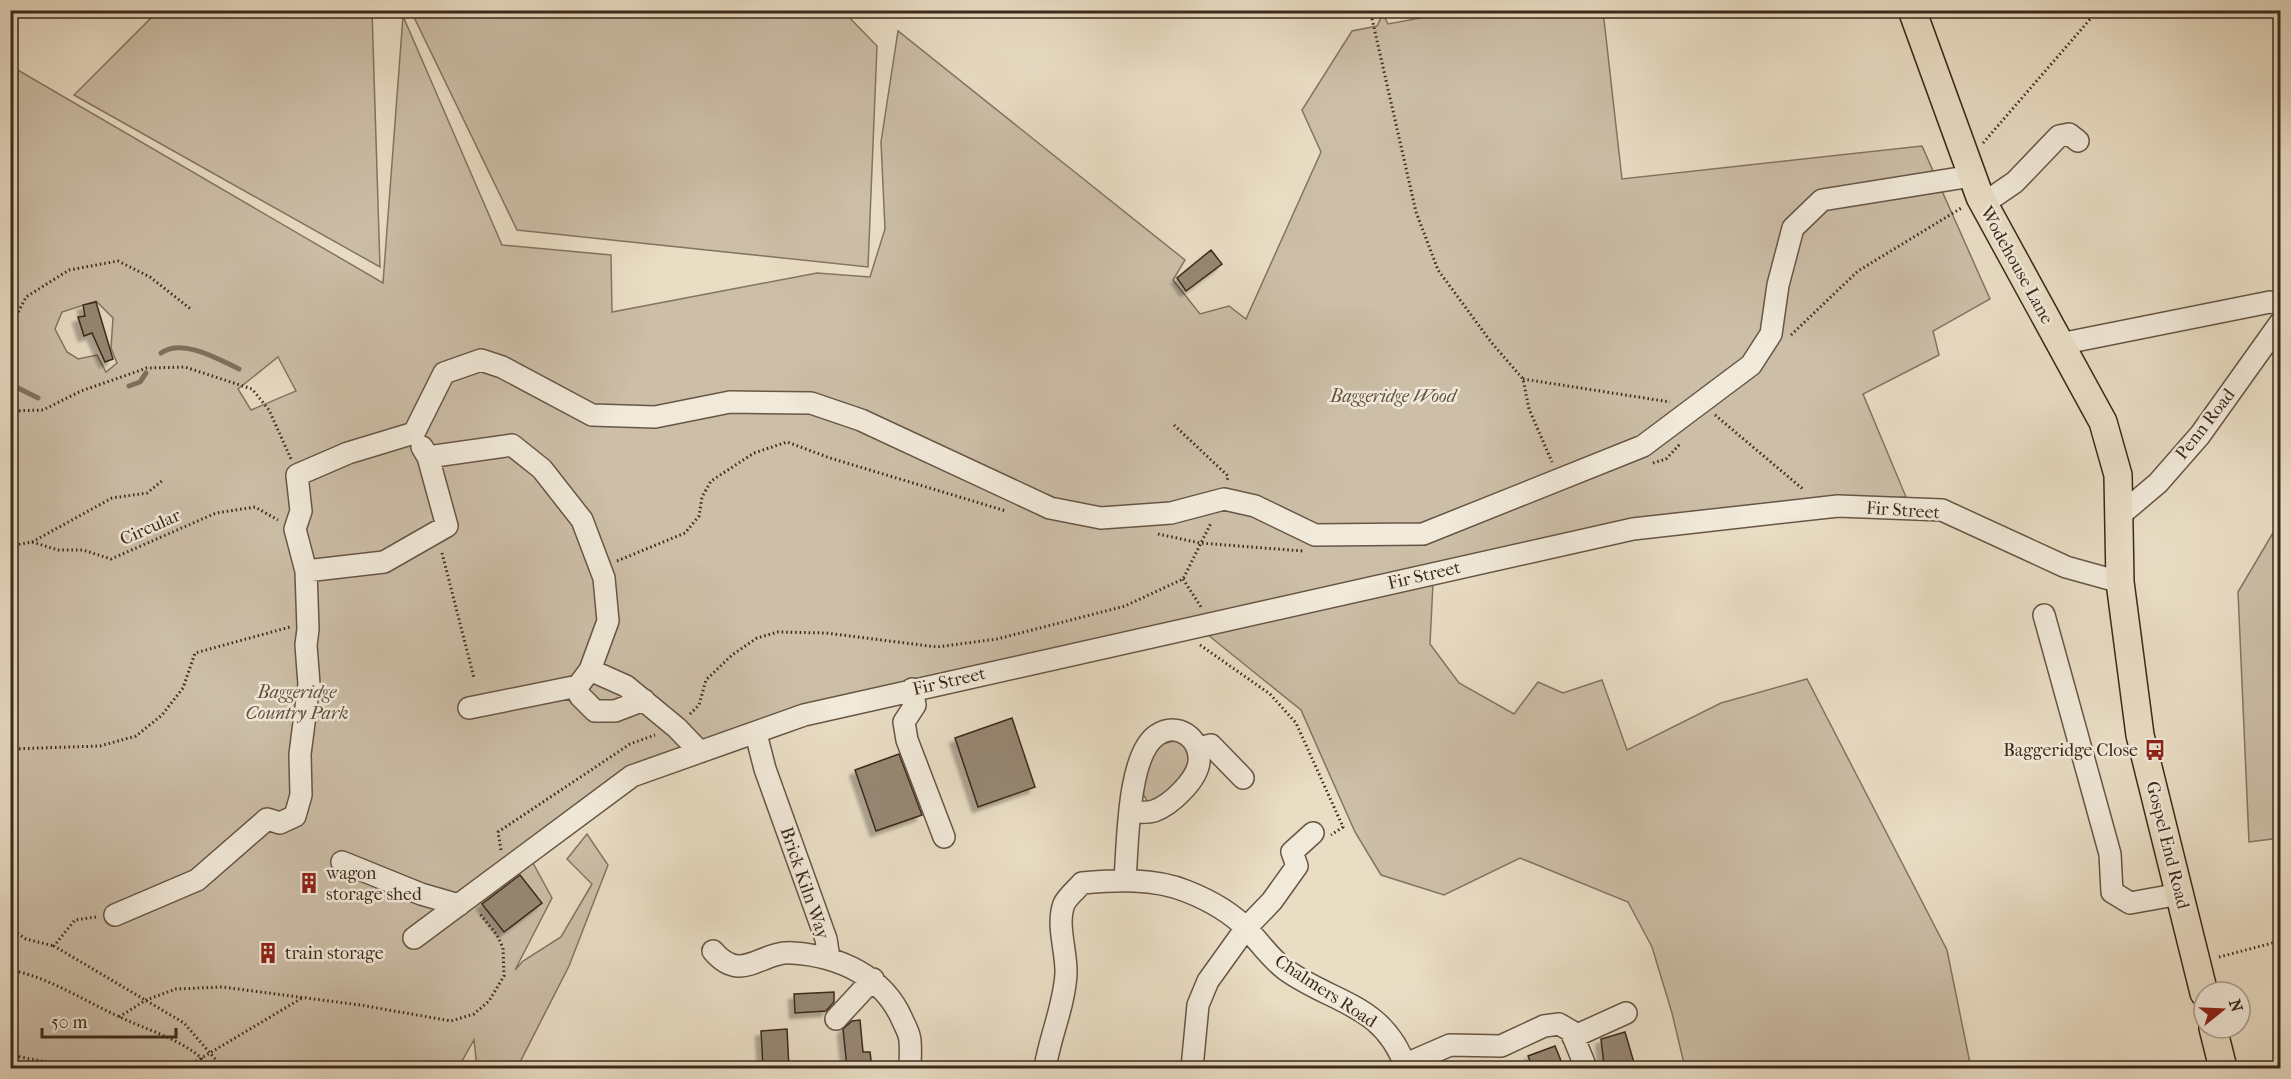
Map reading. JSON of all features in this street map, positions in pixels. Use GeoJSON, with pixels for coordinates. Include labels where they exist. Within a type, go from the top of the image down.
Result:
{"type":"FeatureCollection","features":[{"type":"Feature","properties":{"kind":"main road","name":"Wodehouse Lane"},"geometry":{"type":"LineString","coordinates":[[1912,10],[1975,185],[2103,422],[2118,475],[2119,516]]}},
{"type":"Feature","properties":{"kind":"main road","name":"Gospel End Road"},"geometry":{"type":"LineString","coordinates":[[2119,516],[2120,582],[2140,735],[2201,980]]}},
{"type":"Feature","properties":{"kind":"main road"},"geometry":{"type":"LineString","coordinates":[[2215,1040],[2223,1068]]}},
{"type":"Feature","properties":{"kind":"street"},"geometry":{"type":"LineString","coordinates":[[115,915],[197,880],[267,819],[280,823],[295,816],[301,795],[300,754],[309,684],[306,645],[308,622],[306,572],[295,529],[301,511],[297,475],[348,453],[414,433],[444,373],[481,360],[502,368],[592,415],[655,417],[730,402],[811,403],[861,420],[1050,508],[1101,518],[1171,513],[1224,499],[1255,506],[1315,535],[1423,534],[1643,446],[1751,365],[1771,334],[1778,285],[1793,228],[1822,200],[2015,182],[2059,136],[2069,134],[2078,141]]}},
{"type":"Feature","properties":{"kind":"street"},"geometry":{"type":"LineString","coordinates":[[2060,344],[2270,302],[2280,304]]}},
{"type":"Feature","properties":{"kind":"street","name":"Penn Road"},"geometry":{"type":"LineString","coordinates":[[2119,516],[2158,483],[2200,435],[2280,323]]}},
{"type":"Feature","properties":{"kind":"street"},"geometry":{"type":"LineString","coordinates":[[306,572],[384,562],[447,526],[428,457],[414,433]]}},
{"type":"Feature","properties":{"kind":"street"},"geometry":{"type":"LineString","coordinates":[[428,457],[512,445],[543,469],[582,520],[601,569],[608,621],[590,670],[578,686],[469,708]]}},
{"type":"Feature","properties":{"kind":"street","name":"Fir Street"},"geometry":{"type":"LineString","coordinates":[[414,938],[632,776],[728,744],[804,715],[1633,529],[1824,507],[1942,510],[2066,567],[2120,582]]}},
{"type":"Feature","properties":{"kind":"street"},"geometry":{"type":"LineString","coordinates":[[2044,615],[2109,854],[2112,892],[2130,903],[2180,894]]}},
{"type":"Feature","properties":{"kind":"street"},"geometry":{"type":"LineString","coordinates":[[590,670],[626,686],[677,728],[700,752]]}},
{"type":"Feature","properties":{"kind":"street"},"geometry":{"type":"LineString","coordinates":[[912,689],[915,705],[904,722],[907,740],[944,837]]}},
{"type":"Feature","properties":{"kind":"street"},"geometry":{"type":"LineString","coordinates":[[580,696],[595,711],[615,711],[644,700]]}},
{"type":"Feature","properties":{"kind":"street"},"geometry":{"type":"LineString","coordinates":[[1125,879],[1132,812],[1138,760],[1147,744],[1158,734],[1172,729],[1183,731],[1193,739],[1197,748],[1199,763],[1194,771],[1167,805],[1152,812],[1132,812]]}},
{"type":"Feature","properties":{"kind":"street","name":"Brick Kiln Way"},"geometry":{"type":"LineString","coordinates":[[756,734],[765,769],[826,939],[829,958],[873,979],[896,1006],[910,1039],[910,1068]]}},
{"type":"Feature","properties":{"kind":"street"},"geometry":{"type":"LineString","coordinates":[[1197,748],[1211,745],[1243,778]]}},
{"type":"Feature","properties":{"kind":"street"},"geometry":{"type":"LineString","coordinates":[[1192,1068],[1198,1005],[1208,981],[1246,928],[1272,901],[1297,866],[1293,852],[1319,836]]}},
{"type":"Feature","properties":{"kind":"street"},"geometry":{"type":"LineString","coordinates":[[342,862],[421,894],[464,902]]}},
{"type":"Feature","properties":{"kind":"street","name":"Chalmers Road"},"geometry":{"type":"LineString","coordinates":[[1045,1068],[1048,1051],[1061,1014],[1065,983],[1062,929],[1064,904],[1082,883],[1125,879],[1184,890],[1220,906],[1246,928],[1285,969],[1373,1017],[1392,1039],[1405,1067]]}},
{"type":"Feature","properties":{"kind":"street"},"geometry":{"type":"LineString","coordinates":[[713,951],[723,962],[738,967],[791,952],[829,958]]}},
{"type":"Feature","properties":{"kind":"street"},"geometry":{"type":"LineString","coordinates":[[836,1019],[873,979]]}},
{"type":"Feature","properties":{"kind":"street"},"geometry":{"type":"LineString","coordinates":[[1574,1037],[1626,1014]]}},
{"type":"Feature","properties":{"kind":"street"},"geometry":{"type":"LineString","coordinates":[[1405,1067],[1450,1045],[1501,1046],[1544,1026],[1559,1024],[1571,1031],[1586,1068]]}},
{"type":"Feature","properties":{"kind":"path"},"geometry":{"type":"LineString","coordinates":[[1370,10],[1416,212],[1438,270],[1491,342],[1523,378],[1529,409],[1559,480]]}},
{"type":"Feature","properties":{"kind":"path"},"geometry":{"type":"LineString","coordinates":[[1789,337],[1858,271],[1975,185],[2098,10]]}},
{"type":"Feature","properties":{"kind":"path"},"geometry":{"type":"LineString","coordinates":[[10,328],[26,297],[69,270],[118,261],[150,277],[192,310]]}},
{"type":"Feature","properties":{"kind":"path"},"geometry":{"type":"LineString","coordinates":[[10,411],[43,410],[81,391],[147,368],[185,367],[252,389],[269,410],[297,475]]}},
{"type":"Feature","properties":{"kind":"path"},"geometry":{"type":"LineString","coordinates":[[1523,378],[1696,406],[1712,412],[1824,507]]}},
{"type":"Feature","properties":{"kind":"path"},"geometry":{"type":"LineString","coordinates":[[508,868],[498,832],[630,744],[677,728],[699,705],[706,680],[732,655],[757,638],[778,632],[826,633],[937,647],[997,639],[1125,606],[1183,579],[1224,499],[1228,476],[1174,425]]}},
{"type":"Feature","properties":{"kind":"path"},"geometry":{"type":"LineString","coordinates":[[601,569],[684,533],[699,516],[702,497],[711,481],[754,453],[787,442],[830,458],[1015,513]]}},
{"type":"Feature","properties":{"kind":"path"},"geometry":{"type":"LineString","coordinates":[[32,542],[111,498],[147,493],[162,481]]}},
{"type":"Feature","properties":{"kind":"path","name":"Circular"},"geometry":{"type":"LineString","coordinates":[[10,546],[32,542],[58,550],[83,550],[111,558],[216,513],[255,507],[295,529]]}},
{"type":"Feature","properties":{"kind":"path"},"geometry":{"type":"LineString","coordinates":[[1148,532],[1200,543],[1305,551]]}},
{"type":"Feature","properties":{"kind":"path"},"geometry":{"type":"LineString","coordinates":[[442,554],[474,678]]}},
{"type":"Feature","properties":{"kind":"path"},"geometry":{"type":"LineString","coordinates":[[1183,579],[1202,608],[1200,648],[1270,694],[1296,723],[1343,827],[1319,836]]}},
{"type":"Feature","properties":{"kind":"path"},"geometry":{"type":"LineString","coordinates":[[10,749],[100,746],[136,736],[162,715],[183,688],[195,653],[308,622]]}},
{"type":"Feature","properties":{"kind":"path"},"geometry":{"type":"LineString","coordinates":[[119,1017],[146,1000],[177,989],[222,987],[451,1021],[474,1014],[489,1001],[504,976],[504,963],[497,935],[464,902]]}},
{"type":"Feature","properties":{"kind":"path"},"geometry":{"type":"LineString","coordinates":[[54,946],[75,920],[115,915]]}},
{"type":"Feature","properties":{"kind":"path"},"geometry":{"type":"LineString","coordinates":[[10,928],[26,939],[54,946],[184,1023],[223,1068]]}},
{"type":"Feature","properties":{"kind":"path"},"geometry":{"type":"LineString","coordinates":[[2196,962],[2280,941]]}},
{"type":"Feature","properties":{"kind":"path"},"geometry":{"type":"LineString","coordinates":[[10,969],[76,995],[119,1017],[177,1042],[202,1057],[211,1068]]}},
{"type":"Feature","properties":{"kind":"path"},"geometry":{"type":"LineString","coordinates":[[182,1068],[302,998]]}},
{"type":"Feature","properties":{"kind":"path"},"geometry":{"type":"LineString","coordinates":[[10,1055],[78,1068]]}},
{"type":"Feature","properties":{"kind":"green space"},"geometry":{"type":"Polygon","coordinates":[[[158,11],[372,11],[380,267],[74,95],[158,11]]]}},
{"type":"Feature","properties":{"kind":"green space"},"geometry":{"type":"Polygon","coordinates":[[[411,11],[843,11],[877,46],[868,267],[517,230],[411,11]]]}},
{"type":"Feature","properties":{"kind":"green space","name":"Baggeridge Country Park"},"geometry":{"type":"Polygon","coordinates":[[[1458,11],[1603,11],[1622,179],[1922,146],[1990,299],[1933,331],[1939,355],[1863,394],[1906,497],[1630,520],[660,760],[533,863],[552,898],[515,970],[523,961],[561,937],[592,884],[567,859],[587,834],[608,865],[569,966],[517,1068],[477,1068],[474,1040],[458,1068],[11,1068],[11,66],[383,283],[403,16],[502,245],[611,255],[612,312],[817,273],[870,277],[885,229],[881,142],[898,31],[1185,260],[1173,280],[1200,314],[1229,306],[1246,319],[1321,152],[1302,110],[1352,31],[1377,26],[1383,14],[1388,24],[1458,11]],[[96,301],[62,312],[55,329],[67,352],[78,359],[97,355],[106,372],[117,363],[111,348],[113,318],[96,301]],[[278,357],[238,389],[251,410],[296,391],[278,357]]]}},
{"type":"Feature","properties":{"kind":"green space"},"geometry":{"type":"Polygon","coordinates":[[[2280,521],[2280,838],[2249,842],[2238,592],[2280,521]]]}},
{"type":"Feature","properties":{"kind":"green space"},"geometry":{"type":"Polygon","coordinates":[[[1433,583],[1430,644],[1459,683],[1514,714],[1538,682],[1563,693],[1602,680],[1627,750],[1721,703],[1807,679],[1947,950],[1971,1068],[1685,1068],[1672,1013],[1652,947],[1628,902],[1520,858],[1444,895],[1381,875],[1355,832],[1301,710],[1208,635],[1433,583]]]}},
{"type":"Feature","properties":{"kind":"green space"},"geometry":{"type":"Polygon","coordinates":[[[1174,741],[1185,745],[1190,754],[1185,770],[1171,792],[1157,802],[1149,804],[1140,789],[1144,767],[1159,745],[1174,741]]]}},
{"type":"Feature","properties":{"kind":"building"},"geometry":{"type":"Polygon","coordinates":[[[1211,250],[1222,264],[1186,291],[1177,278],[1211,250]]]}},
{"type":"Feature","properties":{"kind":"building"},"geometry":{"type":"Polygon","coordinates":[[[96,302],[113,359],[105,362],[92,333],[84,336],[78,317],[85,316],[83,305],[96,302]]]}},
{"type":"Feature","properties":{"kind":"building"},"geometry":{"type":"Polygon","coordinates":[[[1012,718],[1035,787],[978,807],[955,738],[1012,718]]]}},
{"type":"Feature","properties":{"kind":"building"},"geometry":{"type":"Polygon","coordinates":[[[899,754],[922,815],[876,831],[855,770],[899,754]]]}},
{"type":"Feature","properties":{"kind":"building"},"geometry":{"type":"Polygon","coordinates":[[[520,875],[542,903],[504,932],[482,904],[520,875]]]}},
{"type":"Feature","properties":{"kind":"building"},"geometry":{"type":"Polygon","coordinates":[[[834,992],[834,1002],[826,1011],[795,1013],[794,994],[834,992]]]}},
{"type":"Feature","properties":{"kind":"building"},"geometry":{"type":"Polygon","coordinates":[[[860,1020],[863,1052],[870,1052],[872,1068],[847,1068],[843,1029],[852,1021],[860,1020]]]}},
{"type":"Feature","properties":{"kind":"building"},"geometry":{"type":"Polygon","coordinates":[[[787,1029],[789,1068],[763,1068],[761,1031],[787,1029]]]}},
{"type":"Feature","properties":{"kind":"building"},"geometry":{"type":"Polygon","coordinates":[[[1625,1032],[1635,1066],[1609,1068],[1608,1064],[1604,1065],[1601,1039],[1625,1032]]]}},
{"type":"Feature","properties":{"kind":"building"},"geometry":{"type":"Polygon","coordinates":[[[1555,1046],[1564,1068],[1533,1068],[1528,1056],[1555,1046]]]}},
{"type":"Feature","properties":{"kind":"waterway"},"geometry":{"type":"LineString","coordinates":[[161,353],[170,349],[189,349],[239,369]]}},
{"type":"Feature","properties":{"kind":"waterway"},"geometry":{"type":"LineString","coordinates":[[129,386],[140,382],[146,373]]}},
{"type":"Feature","properties":{"kind":"waterway"},"geometry":{"type":"LineString","coordinates":[[10,384],[38,398]]}},
{"type":"Feature","properties":{"kind":"waterway"},"geometry":{"type":"LineString","coordinates":[[10,1004],[15,1005]]}},
{"type":"Feature","properties":{"kind":"place","name":"Baggeridge Close"},"geometry":{"type":"Point","coordinates":[2155,750]}},
{"type":"Feature","properties":{"kind":"place","name":"wagon storage shed"},"geometry":{"type":"Point","coordinates":[309,883]}},
{"type":"Feature","properties":{"kind":"place","name":"train storage"},"geometry":{"type":"Point","coordinates":[268,953]}},
{"type":"Feature","properties":{"kind":"park label","name":"Baggeridge Wood"},"geometry":{"type":"Point","coordinates":[1393,396]}}]}
